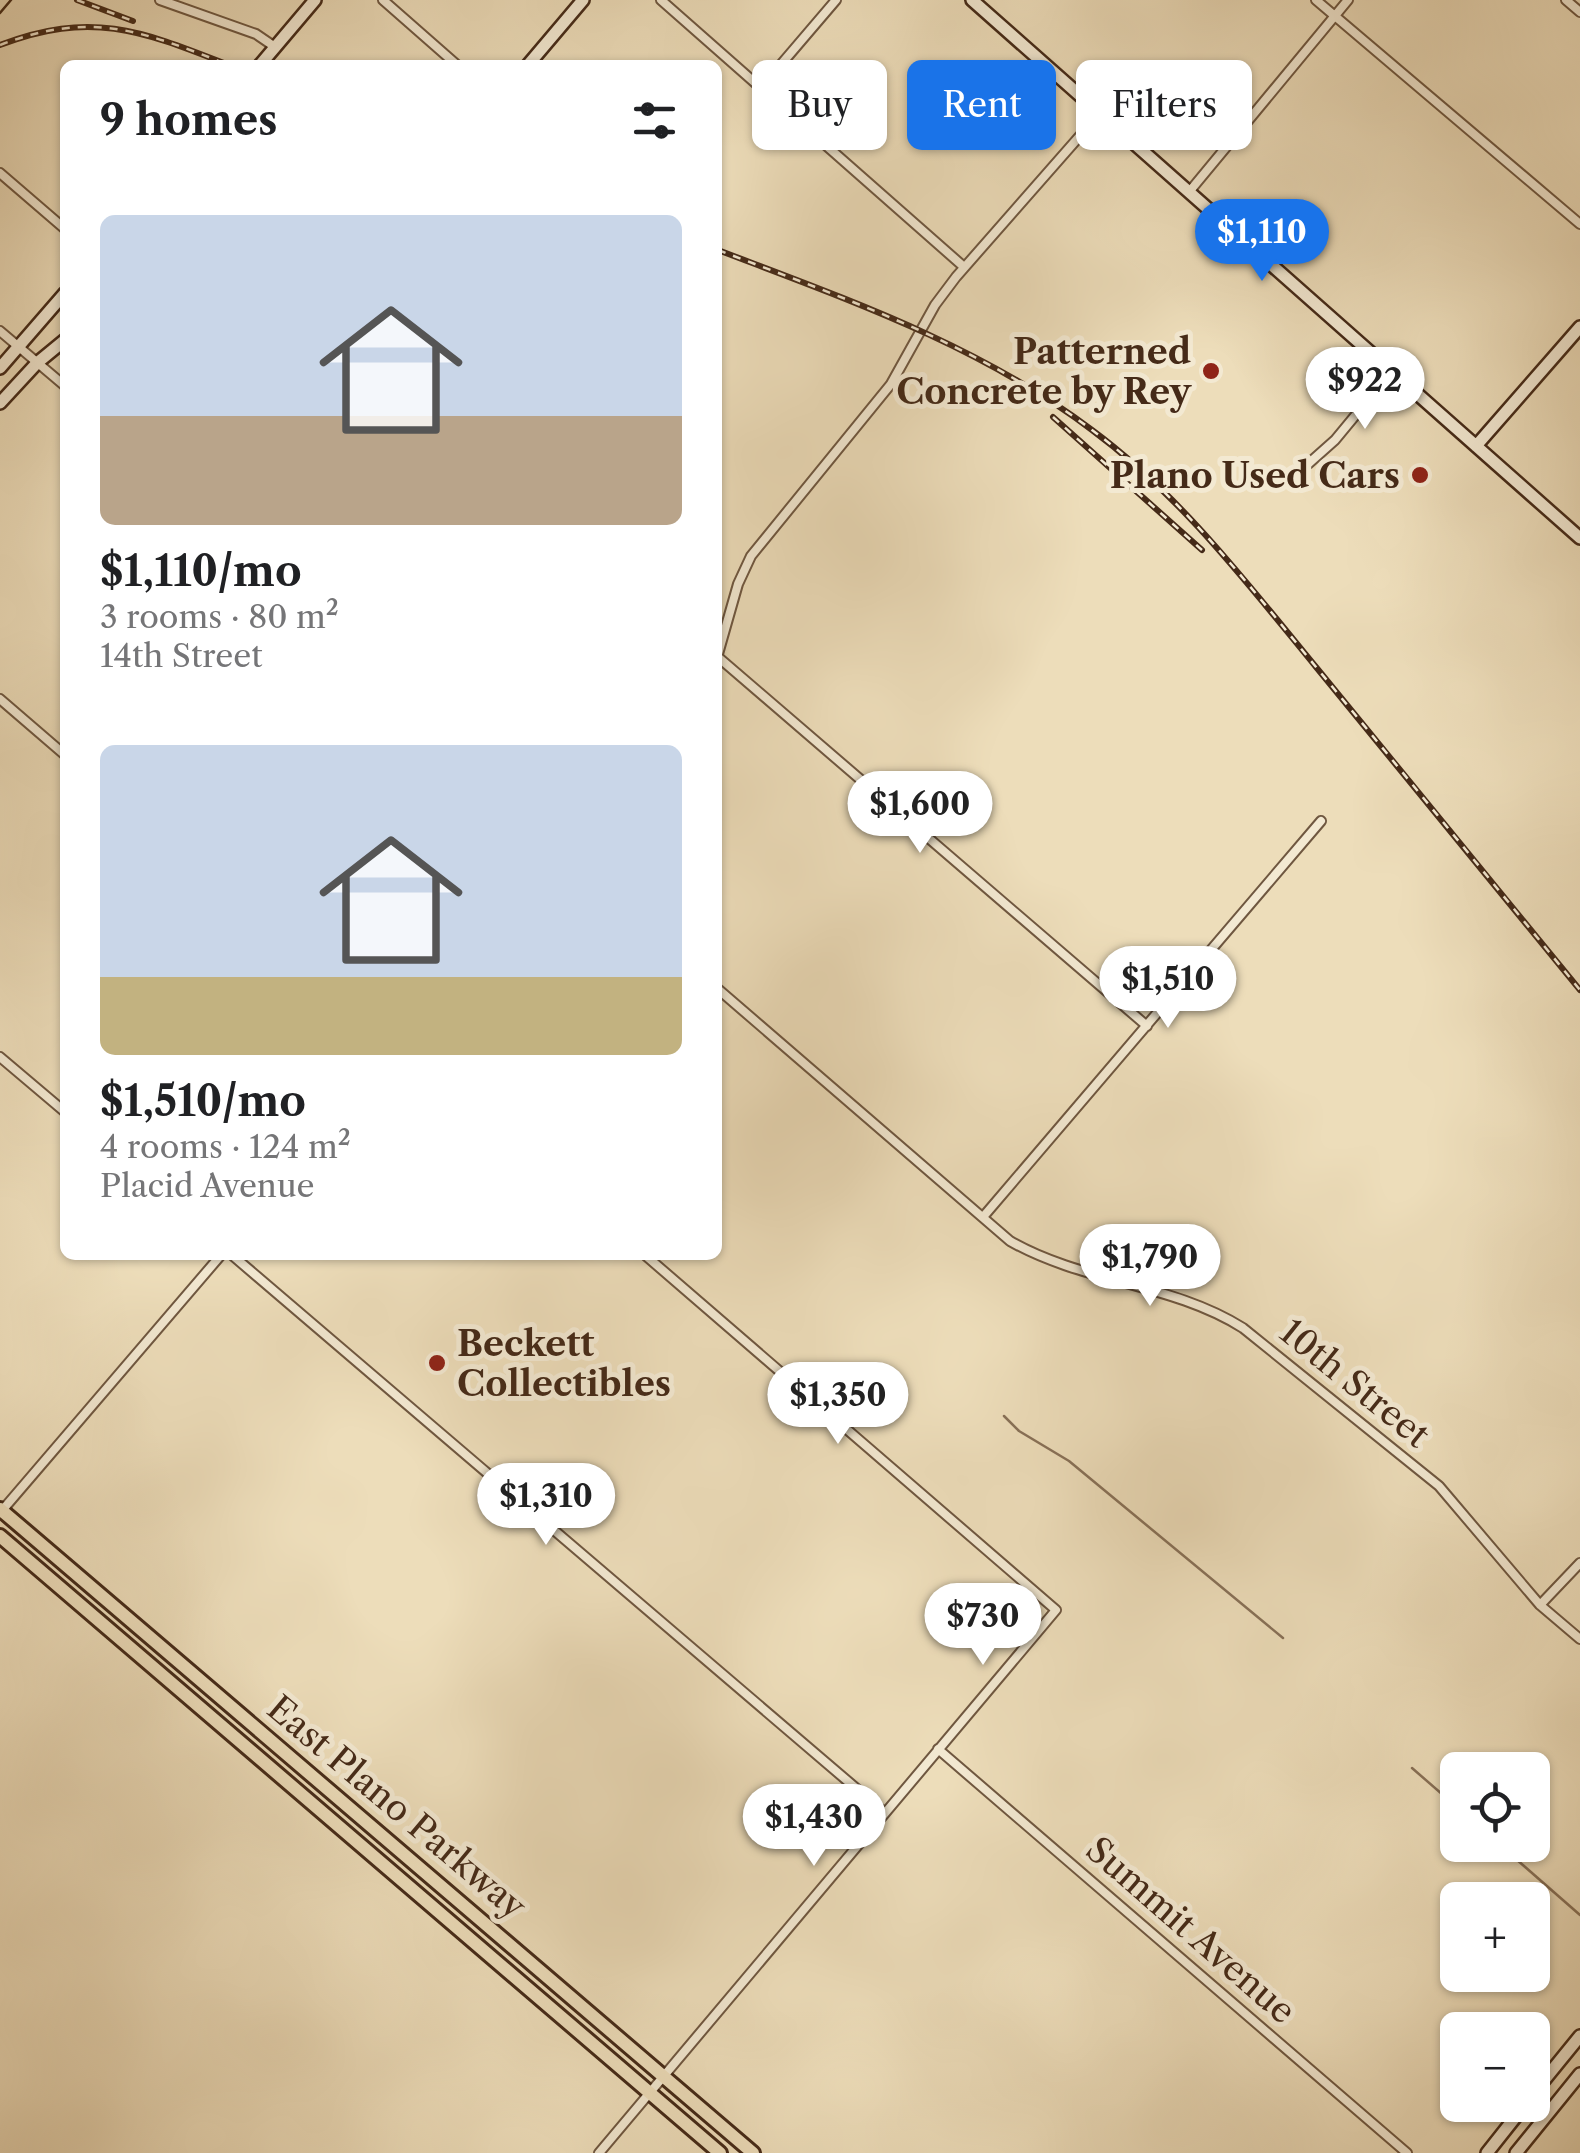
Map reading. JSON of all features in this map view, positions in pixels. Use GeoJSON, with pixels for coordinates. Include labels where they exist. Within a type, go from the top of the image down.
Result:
{"type":"FeatureCollection","features":[{"type":"Feature","properties":{"kind":"main road"},"geometry":{"type":"LineString","coordinates":[[264,60],[315,0]]}},
{"type":"Feature","properties":{"kind":"main road"},"geometry":{"type":"LineString","coordinates":[[532,60],[583,0]]}},
{"type":"Feature","properties":{"kind":"main road"},"geometry":{"type":"LineString","coordinates":[[972,0],[1076,92]]}},
{"type":"Feature","properties":{"kind":"main road"},"geometry":{"type":"LineString","coordinates":[[1142,150],[1580,538]]}},
{"type":"Feature","properties":{"kind":"main road"},"geometry":{"type":"LineString","coordinates":[[0,368],[60,300]]}},
{"type":"Feature","properties":{"kind":"main road"},"geometry":{"type":"LineString","coordinates":[[1476,446],[1578,333]]}},
{"type":"Feature","properties":{"kind":"main road"},"geometry":{"type":"LineString","coordinates":[[0,403],[60,344]]}},
{"type":"Feature","properties":{"kind":"main road","name":"East Plano Parkway"},"geometry":{"type":"LineString","coordinates":[[1,1511],[442,1883],[746,2151]]}},
{"type":"Feature","properties":{"kind":"main road","name":"East Plano Parkway"},"geometry":{"type":"LineString","coordinates":[[0,1536],[720,2153]]}},
{"type":"Feature","properties":{"kind":"main road"},"geometry":{"type":"LineString","coordinates":[[113,1632],[126,1616]]}},
{"type":"Feature","properties":{"kind":"main road"},"geometry":{"type":"LineString","coordinates":[[170,1681],[184,1665]]}},
{"type":"Feature","properties":{"kind":"main road"},"geometry":{"type":"LineString","coordinates":[[283,1776],[296,1761]]}},
{"type":"Feature","properties":{"kind":"main road"},"geometry":{"type":"LineString","coordinates":[[426,1901],[442,1883]]}},
{"type":"Feature","properties":{"kind":"main road"},"geometry":{"type":"LineString","coordinates":[[1550,2074],[1580,2036]]}},
{"type":"Feature","properties":{"kind":"main road"},"geometry":{"type":"LineString","coordinates":[[1516,2153],[1580,2074]]}},
{"type":"Feature","properties":{"kind":"main road"},"geometry":{"type":"LineString","coordinates":[[1487,2153],[1512,2122]]}},
{"type":"Feature","properties":{"kind":"street"},"geometry":{"type":"LineString","coordinates":[[160,0],[256,34],[275,47]]}},
{"type":"Feature","properties":{"kind":"street"},"geometry":{"type":"LineString","coordinates":[[383,0],[451,60]]}},
{"type":"Feature","properties":{"kind":"street"},"geometry":{"type":"LineString","coordinates":[[661,0],[752,82]]}},
{"type":"Feature","properties":{"kind":"street"},"geometry":{"type":"LineString","coordinates":[[785,60],[836,0]]}},
{"type":"Feature","properties":{"kind":"street"},"geometry":{"type":"LineString","coordinates":[[1316,0],[1580,224]]}},
{"type":"Feature","properties":{"kind":"street"},"geometry":{"type":"LineString","coordinates":[[1190,192],[1348,0]]}},
{"type":"Feature","properties":{"kind":"street"},"geometry":{"type":"LineString","coordinates":[[1566,0],[1580,12]]}},
{"type":"Feature","properties":{"kind":"street"},"geometry":{"type":"LineString","coordinates":[[722,641],[738,584],[751,556],[890,384],[934,305],[1076,140]]}},
{"type":"Feature","properties":{"kind":"street"},"geometry":{"type":"LineString","coordinates":[[830,150],[964,267]]}},
{"type":"Feature","properties":{"kind":"street"},"geometry":{"type":"LineString","coordinates":[[0,173],[60,225]]}},
{"type":"Feature","properties":{"kind":"street"},"geometry":{"type":"LineString","coordinates":[[0,331],[60,382]]}},
{"type":"Feature","properties":{"kind":"street"},"geometry":{"type":"LineString","coordinates":[[1308,464],[1335,440],[1392,371]]}},
{"type":"Feature","properties":{"kind":"street"},"geometry":{"type":"LineString","coordinates":[[722,658],[1147,1026]]}},
{"type":"Feature","properties":{"kind":"street"},"geometry":{"type":"LineString","coordinates":[[0,699],[60,751]]}},
{"type":"Feature","properties":{"kind":"street"},"geometry":{"type":"LineString","coordinates":[[984,1217],[1321,821]]}},
{"type":"Feature","properties":{"kind":"street","name":"10th Street"},"geometry":{"type":"LineString","coordinates":[[722,991],[1010,1240],[1041,1258],[1181,1298],[1218,1312],[1243,1328],[1440,1486],[1540,1604],[1580,1639]]}},
{"type":"Feature","properties":{"kind":"street"},"geometry":{"type":"LineString","coordinates":[[0,1056],[60,1108]]}},
{"type":"Feature","properties":{"kind":"street"},"geometry":{"type":"LineString","coordinates":[[1,1511],[217,1260]]}},
{"type":"Feature","properties":{"kind":"street"},"geometry":{"type":"LineString","coordinates":[[238,1260],[886,1813]]}},
{"type":"Feature","properties":{"kind":"street"},"geometry":{"type":"LineString","coordinates":[[599,2153],[1056,1610],[651,1260]]}},
{"type":"Feature","properties":{"kind":"street"},"geometry":{"type":"LineString","coordinates":[[1540,1604],[1580,1563]]}},
{"type":"Feature","properties":{"kind":"street","name":"Summit Avenue"},"geometry":{"type":"LineString","coordinates":[[938,1749],[1407,2153]]}},
{"type":"Feature","properties":{"kind":"waterway"},"geometry":{"type":"LineString","coordinates":[[1004,1416],[1019,1431],[1069,1461],[1283,1638]]}},
{"type":"Feature","properties":{"kind":"waterway"},"geometry":{"type":"LineString","coordinates":[[1412,1768],[1440,1792]]}},
{"type":"Feature","properties":{"kind":"waterway"},"geometry":{"type":"LineString","coordinates":[[1519,1862],[1580,1915]]}},
{"type":"Feature","properties":{"kind":"tram line"},"geometry":{"type":"LineString","coordinates":[[0,13],[11,0]]}},
{"type":"Feature","properties":{"kind":"railway"},"geometry":{"type":"LineString","coordinates":[[77,0],[133,21]]}},
{"type":"Feature","properties":{"kind":"railway"},"geometry":{"type":"LineString","coordinates":[[0,45],[33,34],[90,27],[143,35],[215,60]]}},
{"type":"Feature","properties":{"kind":"railway"},"geometry":{"type":"LineString","coordinates":[[722,252],[959,349],[1049,400],[1124,455],[1183,511],[1238,572],[1580,990]]}},
{"type":"Feature","properties":{"kind":"railway"},"geometry":{"type":"LineString","coordinates":[[1053,417],[1202,550]]}},
{"type":"Feature","properties":{"kind":"place","name":"Patterned Concrete by Rey"},"geometry":{"type":"Point","coordinates":[1211,371]}},
{"type":"Feature","properties":{"kind":"place","name":"Plano Used Cars"},"geometry":{"type":"Point","coordinates":[1420,475]}},
{"type":"Feature","properties":{"kind":"place","name":"Beckett Collectibles"},"geometry":{"type":"Point","coordinates":[437,1363]}}]}
